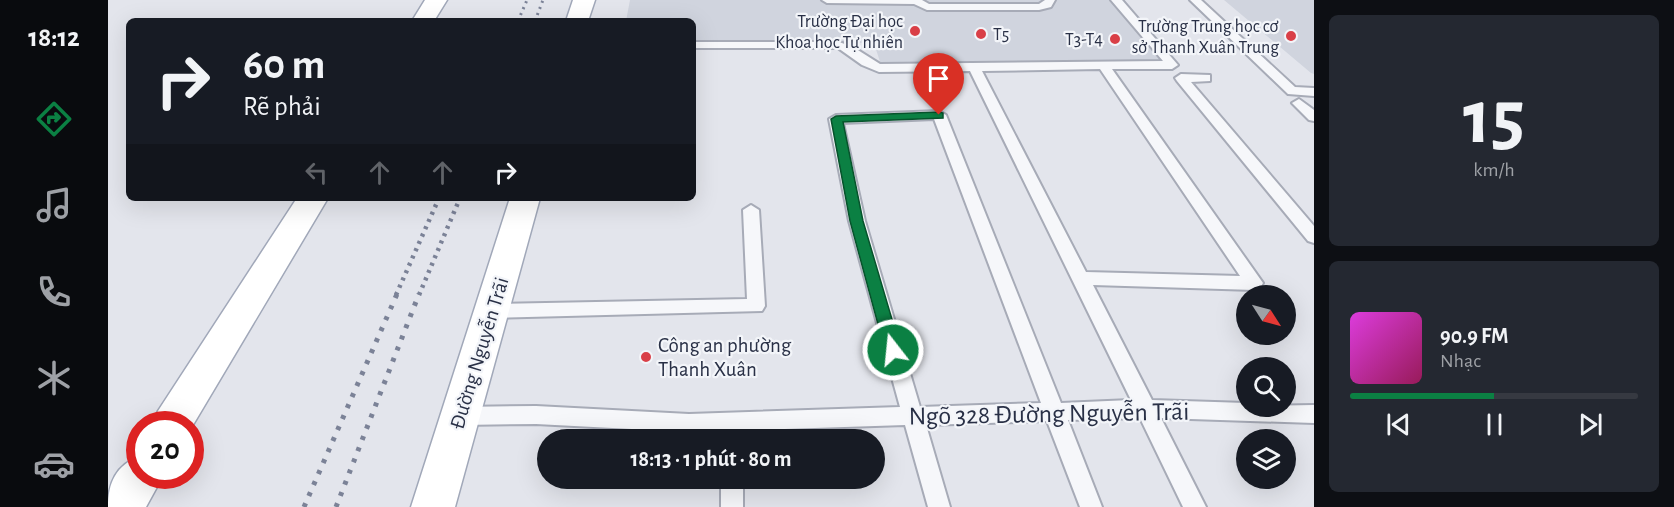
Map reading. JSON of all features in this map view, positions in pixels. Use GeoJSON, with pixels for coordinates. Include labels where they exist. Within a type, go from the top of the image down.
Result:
{"type":"FeatureCollection","features":[{"type":"Feature","properties":{"kind":"main road"},"geometry":{"type":"LineString","coordinates":[[425,18],[436,0]]}},
{"type":"Feature","properties":{"kind":"main road"},"geometry":{"type":"LineString","coordinates":[[578,18],[584,0]]}},
{"type":"Feature","properties":{"kind":"main road"},"geometry":{"type":"LineString","coordinates":[[180,411],[311,201]]}},
{"type":"Feature","properties":{"kind":"main road","name":"Đường Nguyễn Trãi"},"geometry":{"type":"LineString","coordinates":[[433,507],[524,201]]}},
{"type":"Feature","properties":{"kind":"main road"},"geometry":{"type":"LineString","coordinates":[[121,507],[133,489]]}},
{"type":"Feature","properties":{"kind":"lane"},"geometry":{"type":"LineString","coordinates":[[827,0],[914,1],[927,7],[1039,7],[1047,5],[1050,0]]}},
{"type":"Feature","properties":{"kind":"lane"},"geometry":{"type":"LineString","coordinates":[[696,45],[846,46],[866,65],[879,68],[1172,65],[1116,0]]}},
{"type":"Feature","properties":{"kind":"lane"},"geometry":{"type":"LineString","coordinates":[[1195,0],[1292,92],[1314,92]]}},
{"type":"Feature","properties":{"kind":"lane"},"geometry":{"type":"LineString","coordinates":[[1080,278],[1254,283],[1104,67]]}},
{"type":"Feature","properties":{"kind":"lane"},"geometry":{"type":"LineString","coordinates":[[975,68],[1195,507]]}},
{"type":"Feature","properties":{"kind":"lane"},"geometry":{"type":"LineString","coordinates":[[1206,78],[1181,78],[1314,237]]}},
{"type":"Feature","properties":{"kind":"lane"},"geometry":{"type":"LineString","coordinates":[[1314,103],[1299,103],[1314,117]]}},
{"type":"Feature","properties":{"kind":"lane"},"geometry":{"type":"LineString","coordinates":[[939,507],[857,221],[836,119],[939,115],[1091,507]]}},
{"type":"Feature","properties":{"kind":"lane"},"geometry":{"type":"LineString","coordinates":[[491,311],[756,306],[751,210]]}},
{"type":"Feature","properties":{"kind":"lane","name":"Ngõ 328 Đường Nguyễn Trãi"},"geometry":{"type":"LineString","coordinates":[[754,429],[911,415],[1146,409],[1314,414]]}},
{"type":"Feature","properties":{"kind":"lane","name":"Ngõ 328 Đường Nguyễn Trãi"},"geometry":{"type":"LineString","coordinates":[[460,416],[536,415],[707,429]]}},
{"type":"Feature","properties":{"kind":"lane"},"geometry":{"type":"LineString","coordinates":[[732,489],[732,507]]}},
{"type":"Feature","properties":{"kind":"shaded area","name":"Trường Đại học Khoa học Tự nhiên"},"geometry":{"type":"Polygon","coordinates":[[[630,0],[1110,0],[1167,65],[881,65],[874,43],[696,42],[696,18],[627,18],[630,0]]]}},
{"type":"Feature","properties":{"kind":"shaded area","name":"Trường Trung học cơ sở Thanh Xuân Trung"},"geometry":{"type":"Polygon","coordinates":[[[1224,0],[1314,0],[1314,74],[1311,73],[1224,0]]]}},
{"type":"Feature","properties":{"kind":"railway"},"geometry":{"type":"LineString","coordinates":[[519,18],[527,0]]}},
{"type":"Feature","properties":{"kind":"railway"},"geometry":{"type":"LineString","coordinates":[[536,18],[543,0]]}},
{"type":"Feature","properties":{"kind":"railway"},"geometry":{"type":"LineString","coordinates":[[396,295],[438,201]]}},
{"type":"Feature","properties":{"kind":"railway"},"geometry":{"type":"LineString","coordinates":[[419,295],[459,201]]}},
{"type":"Feature","properties":{"kind":"railway"},"geometry":{"type":"LineString","coordinates":[[304,507],[397,294]]}},
{"type":"Feature","properties":{"kind":"railway"},"geometry":{"type":"LineString","coordinates":[[336,507],[419,294]]}},
{"type":"Feature","properties":{"kind":"place","name":"Trường Đại học Khoa học Tự nhiên"},"geometry":{"type":"Point","coordinates":[915,31]}},
{"type":"Feature","properties":{"kind":"place","name":"T5"},"geometry":{"type":"Point","coordinates":[981,34]}},
{"type":"Feature","properties":{"kind":"place","name":"Trường Trung học cơ sở Thanh Xuân Trung"},"geometry":{"type":"Point","coordinates":[1291,36]}},
{"type":"Feature","properties":{"kind":"place","name":"T3-T4"},"geometry":{"type":"Point","coordinates":[1115,39]}},
{"type":"Feature","properties":{"kind":"place","name":"Công an phường Thanh Xuân"},"geometry":{"type":"Point","coordinates":[646,357]}},
{"type":"Feature","properties":{"kind":"route"},"geometry":{"type":"LineString","coordinates":[[893,350],[857,221],[836,119],[939,115]]}}]}
